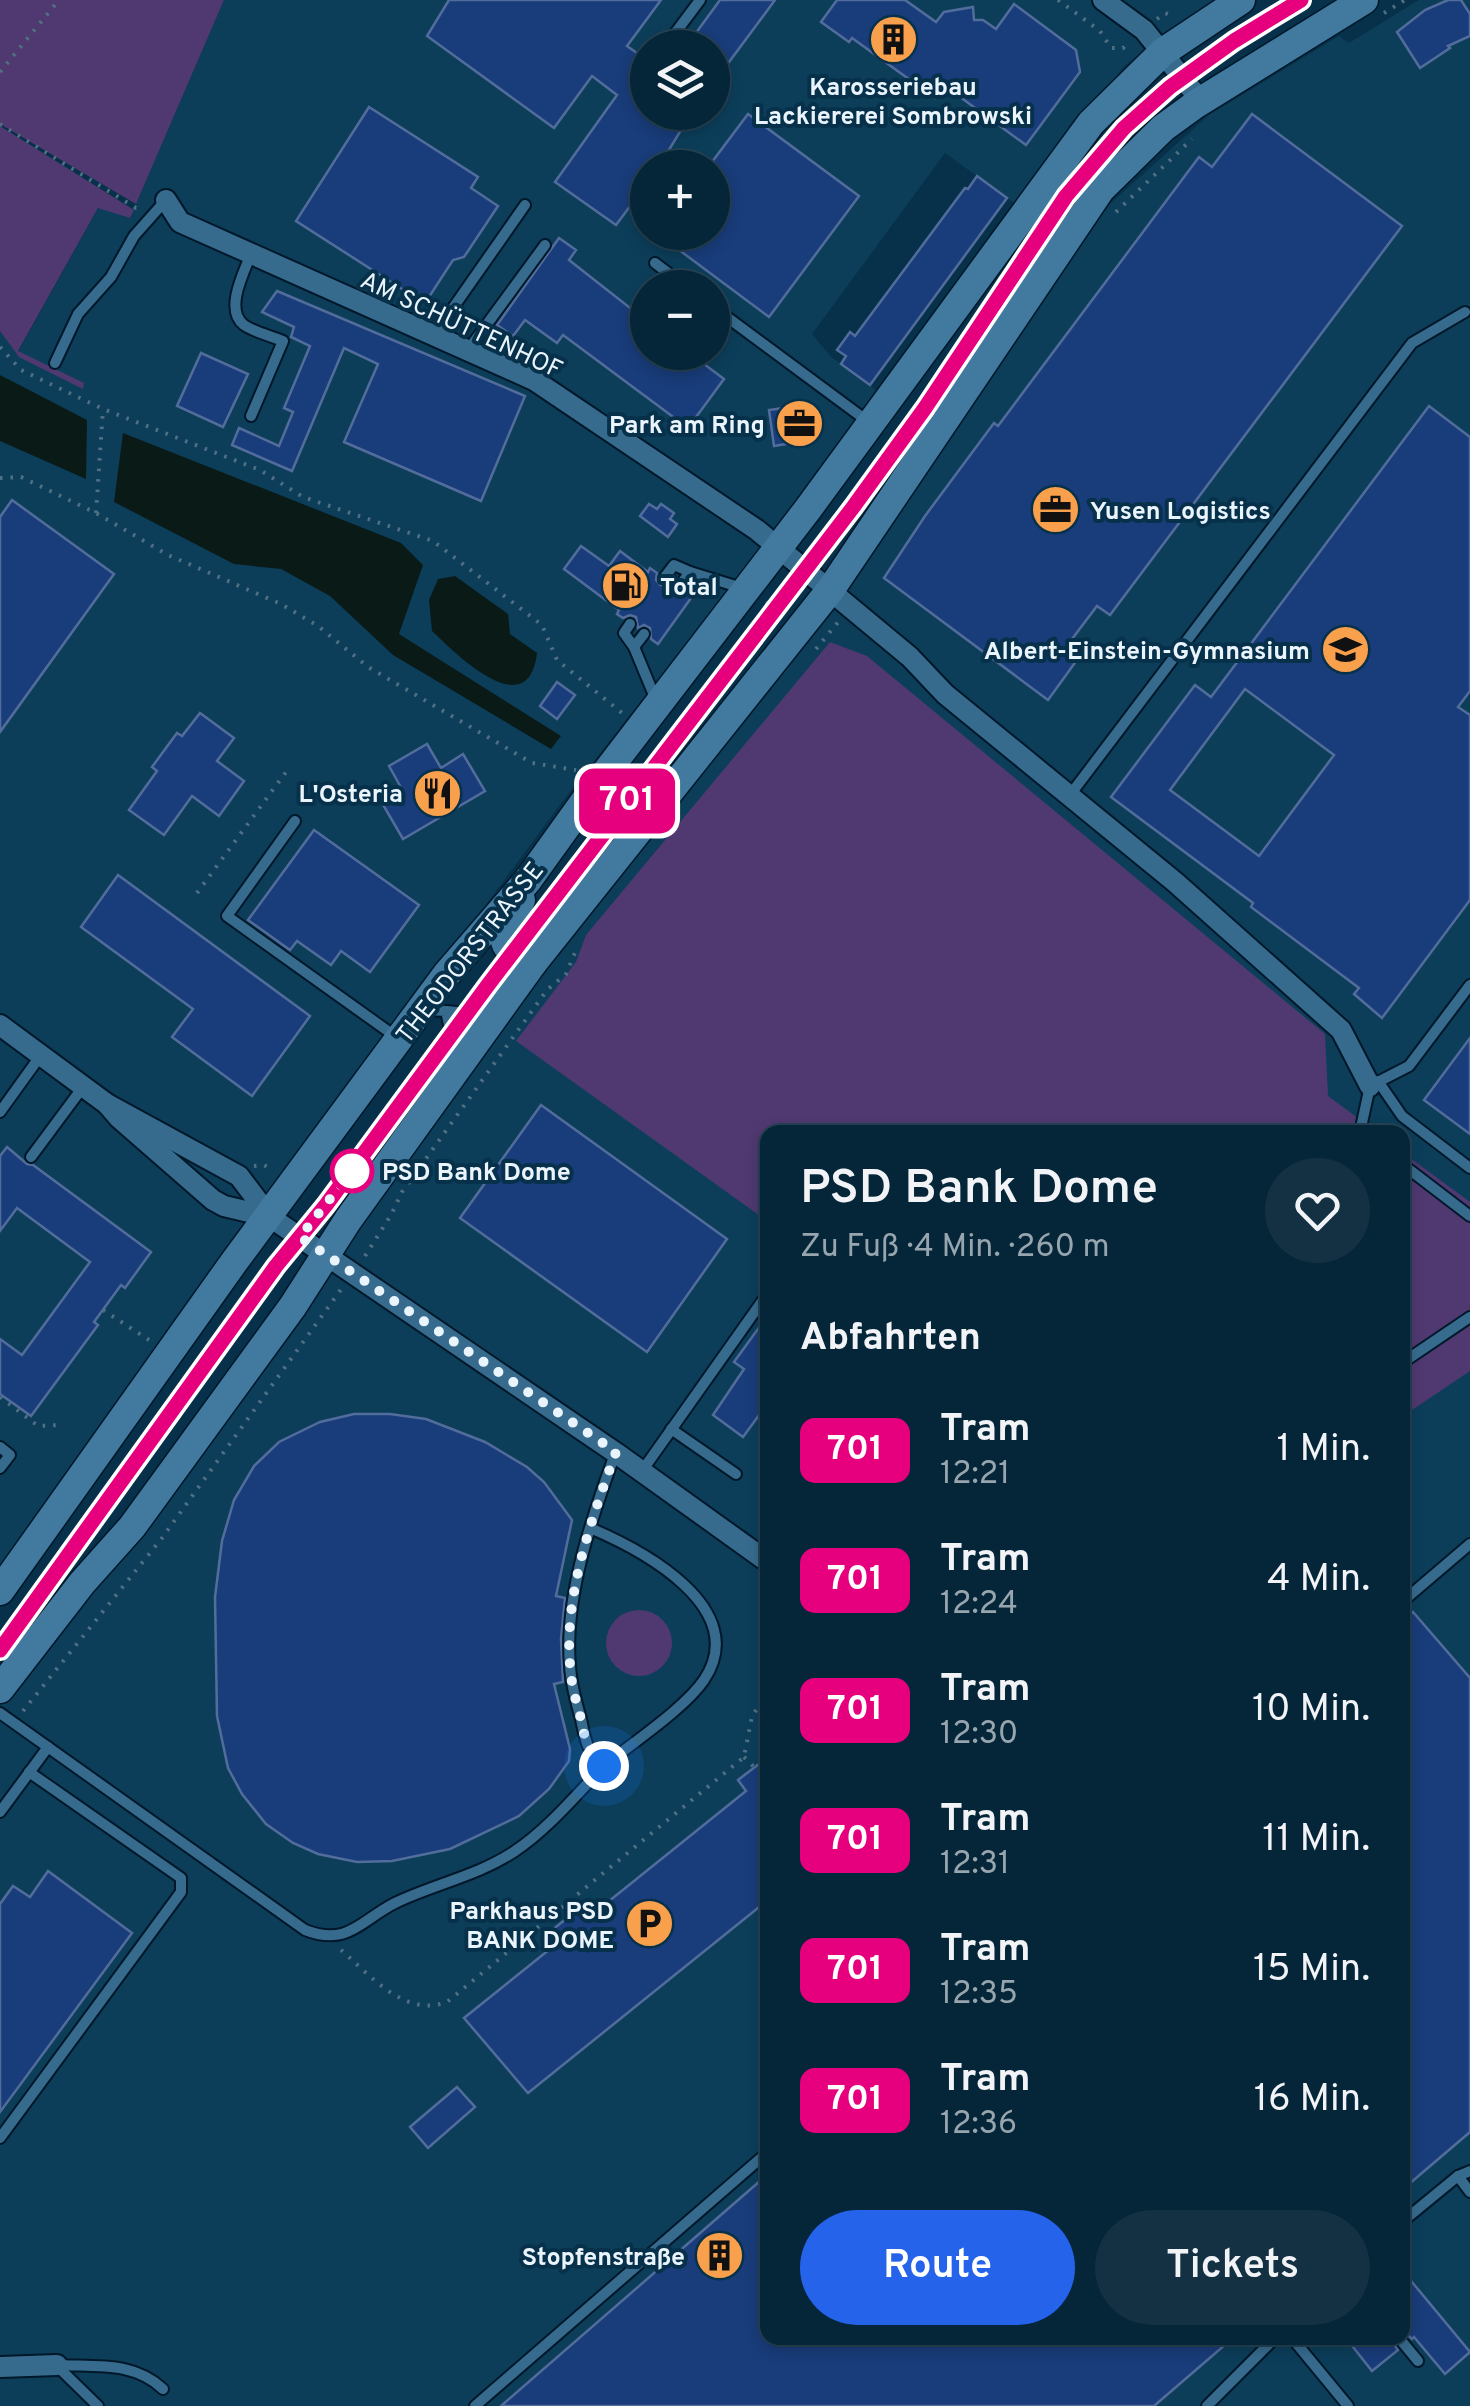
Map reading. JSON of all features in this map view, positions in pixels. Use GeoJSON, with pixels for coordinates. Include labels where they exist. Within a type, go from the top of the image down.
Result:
{"type":"FeatureCollection","features":[{"type":"Feature","properties":{"kind":"main road","name":"THEODORSTRASSE"},"geometry":{"type":"LineString","coordinates":[[0,1591],[399,1039],[433,1011],[487,924],[528,880],[780,547],[1082,136],[1163,52],[1240,0]]}},
{"type":"Feature","properties":{"kind":"main road"},"geometry":{"type":"LineString","coordinates":[[0,1689],[82,1583],[132,1527],[293,1306],[532,963],[797,628],[840,597],[1084,212],[1124,163],[1201,101],[1370,9]]}},
{"type":"Feature","properties":{"kind":"main road"},"geometry":{"type":"LineString","coordinates":[[528,880],[505,928],[504,941],[511,954],[532,963]]}},
{"type":"Feature","properties":{"kind":"street"},"geometry":{"type":"LineString","coordinates":[[1104,0],[1144,30],[1201,101]]}},
{"type":"Feature","properties":{"kind":"street","name":"AM SCHÜTTENHOF"},"geometry":{"type":"LineString","coordinates":[[166,200],[180,222],[534,380],[780,547]]}},
{"type":"Feature","properties":{"kind":"street"},"geometry":{"type":"LineString","coordinates":[[780,547],[910,658],[945,694],[1175,882],[1341,1030],[1374,1084]]}},
{"type":"Feature","properties":{"kind":"street"},"geometry":{"type":"LineString","coordinates":[[0,1025],[107,1104],[239,1176],[270,1217],[616,1452],[760,1556]]}},
{"type":"Feature","properties":{"kind":"street"},"geometry":{"type":"LineString","coordinates":[[107,1104],[213,1200],[270,1217]]}},
{"type":"Feature","properties":{"kind":"street"},"geometry":{"type":"LineString","coordinates":[[0,2367],[56,2366]]}},
{"type":"Feature","properties":{"kind":"lane"},"geometry":{"type":"LineString","coordinates":[[678,30],[700,0]]}},
{"type":"Feature","properties":{"kind":"lane"},"geometry":{"type":"LineString","coordinates":[[54,363],[78,314],[111,277],[134,236],[166,200]]}},
{"type":"Feature","properties":{"kind":"lane"},"geometry":{"type":"LineString","coordinates":[[434,336],[525,206]]}},
{"type":"Feature","properties":{"kind":"lane"},"geometry":{"type":"LineString","coordinates":[[468,350],[545,246]]}},
{"type":"Feature","properties":{"kind":"lane"},"geometry":{"type":"LineString","coordinates":[[251,254],[234,304],[236,315],[242,324],[283,341],[251,416]]}},
{"type":"Feature","properties":{"kind":"lane"},"geometry":{"type":"LineString","coordinates":[[656,263],[665,270]]}},
{"type":"Feature","properties":{"kind":"lane"},"geometry":{"type":"LineString","coordinates":[[1069,797],[1412,343],[1465,312]]}},
{"type":"Feature","properties":{"kind":"lane"},"geometry":{"type":"LineString","coordinates":[[730,319],[870,424]]}},
{"type":"Feature","properties":{"kind":"lane"},"geometry":{"type":"LineString","coordinates":[[664,578],[674,565],[748,589]]}},
{"type":"Feature","properties":{"kind":"lane"},"geometry":{"type":"LineString","coordinates":[[678,588],[690,572]]}},
{"type":"Feature","properties":{"kind":"lane"},"geometry":{"type":"LineString","coordinates":[[630,624],[624,633],[659,706]]}},
{"type":"Feature","properties":{"kind":"lane"},"geometry":{"type":"LineString","coordinates":[[634,647],[644,634]]}},
{"type":"Feature","properties":{"kind":"lane"},"geometry":{"type":"LineString","coordinates":[[295,821],[227,916],[399,1039]]}},
{"type":"Feature","properties":{"kind":"lane"},"geometry":{"type":"LineString","coordinates":[[1360,1125],[1374,1084],[1409,1066],[1470,985]]}},
{"type":"Feature","properties":{"kind":"lane"},"geometry":{"type":"LineString","coordinates":[[433,1011],[456,1012],[476,1029],[472,1049]]}},
{"type":"Feature","properties":{"kind":"lane"},"geometry":{"type":"LineString","coordinates":[[0,1643],[300,1237],[392,1116],[434,1071],[447,1052],[452,1034],[433,1011]]}},
{"type":"Feature","properties":{"kind":"lane"},"geometry":{"type":"LineString","coordinates":[[0,1112],[40,1055]]}},
{"type":"Feature","properties":{"kind":"lane"},"geometry":{"type":"LineString","coordinates":[[1374,1084],[1402,1116],[1470,1168]]}},
{"type":"Feature","properties":{"kind":"lane"},"geometry":{"type":"LineString","coordinates":[[32,1157],[83,1087]]}},
{"type":"Feature","properties":{"kind":"lane"},"geometry":{"type":"LineString","coordinates":[[1410,1170],[1470,1216]]}},
{"type":"Feature","properties":{"kind":"lane"},"geometry":{"type":"LineString","coordinates":[[642,1471],[760,1304]]}},
{"type":"Feature","properties":{"kind":"lane"},"geometry":{"type":"LineString","coordinates":[[1410,1358],[1470,1317]]}},
{"type":"Feature","properties":{"kind":"lane"},"geometry":{"type":"LineString","coordinates":[[671,1429],[736,1474]]}},
{"type":"Feature","properties":{"kind":"lane"},"geometry":{"type":"LineString","coordinates":[[0,1448],[10,1455],[0,1468]]}},
{"type":"Feature","properties":{"kind":"lane"},"geometry":{"type":"LineString","coordinates":[[604,1766],[588,1752],[570,1665],[570,1616],[590,1528],[616,1452]]}},
{"type":"Feature","properties":{"kind":"lane"},"geometry":{"type":"LineString","coordinates":[[0,1713],[306,1930],[344,1935],[394,1904],[478,1871],[516,1851],[604,1766],[686,1700],[704,1680],[715,1636],[704,1605],[685,1585],[628,1544],[590,1528]]}},
{"type":"Feature","properties":{"kind":"lane"},"geometry":{"type":"LineString","coordinates":[[1410,1595],[1470,1544]]}},
{"type":"Feature","properties":{"kind":"lane"},"geometry":{"type":"LineString","coordinates":[[0,1812],[48,1747]]}},
{"type":"Feature","properties":{"kind":"lane"},"geometry":{"type":"LineString","coordinates":[[0,2138],[181,1892],[180,1878],[29,1772]]}},
{"type":"Feature","properties":{"kind":"lane"},"geometry":{"type":"LineString","coordinates":[[474,2406],[760,2159]]}},
{"type":"Feature","properties":{"kind":"lane"},"geometry":{"type":"LineString","coordinates":[[1410,2215],[1470,2170]]}},
{"type":"Feature","properties":{"kind":"lane"},"geometry":{"type":"LineString","coordinates":[[1458,2176],[1470,2192]]}},
{"type":"Feature","properties":{"kind":"lane"},"geometry":{"type":"LineString","coordinates":[[1207,2406],[1268,2345]]}},
{"type":"Feature","properties":{"kind":"lane"},"geometry":{"type":"LineString","coordinates":[[1298,2345],[1348,2406]]}},
{"type":"Feature","properties":{"kind":"lane"},"geometry":{"type":"LineString","coordinates":[[1405,2345],[1418,2361]]}},
{"type":"Feature","properties":{"kind":"lane"},"geometry":{"type":"LineString","coordinates":[[56,2366],[126,2368],[144,2373],[163,2389]]}},
{"type":"Feature","properties":{"kind":"lane"},"geometry":{"type":"LineString","coordinates":[[56,2366],[98,2406]]}},
{"type":"Feature","properties":{"kind":"path"},"geometry":{"type":"LineString","coordinates":[[0,72],[59,0]]}},
{"type":"Feature","properties":{"kind":"path"},"geometry":{"type":"LineString","coordinates":[[1370,9],[1405,0]]}},
{"type":"Feature","properties":{"kind":"path"},"geometry":{"type":"LineString","coordinates":[[0,124],[136,208],[166,200]]}},
{"type":"Feature","properties":{"kind":"path"},"geometry":{"type":"LineString","coordinates":[[1112,218],[1200,132]]}},
{"type":"Feature","properties":{"kind":"path"},"geometry":{"type":"LineString","coordinates":[[0,348],[21,370],[102,409],[260,470],[303,498],[432,541],[542,624],[558,660],[617,709]]}},
{"type":"Feature","properties":{"kind":"path"},"geometry":{"type":"LineString","coordinates":[[96,512],[102,409]]}},
{"type":"Feature","properties":{"kind":"path"},"geometry":{"type":"LineString","coordinates":[[0,478],[21,477],[96,512],[168,555],[281,604],[318,626],[368,667],[532,764],[578,771],[597,784]]}},
{"type":"Feature","properties":{"kind":"path"},"geometry":{"type":"LineString","coordinates":[[748,589],[797,628]]}},
{"type":"Feature","properties":{"kind":"path"},"geometry":{"type":"LineString","coordinates":[[807,660],[840,597]]}},
{"type":"Feature","properties":{"kind":"path"},"geometry":{"type":"LineString","coordinates":[[197,892],[286,772]]}},
{"type":"Feature","properties":{"kind":"path"},"geometry":{"type":"LineString","coordinates":[[12,1722],[29,1706],[162,1538],[314,1322],[354,1272],[402,1192],[548,990],[566,974],[578,942]]}},
{"type":"Feature","properties":{"kind":"path"},"geometry":{"type":"LineString","coordinates":[[103,1310],[171,1352]]}},
{"type":"Feature","properties":{"kind":"path"},"geometry":{"type":"LineString","coordinates":[[0,1398],[38,1426],[60,1425]]}},
{"type":"Feature","properties":{"kind":"path"},"geometry":{"type":"LineString","coordinates":[[329,1935],[332,1943],[396,1998],[433,2008],[447,2002],[744,1757],[752,1716],[760,1704]]}},
{"type":"Feature","properties":{"kind":"path"},"geometry":{"type":"LineString","coordinates":[[744,1757],[754,1768]]}},
{"type":"Feature","properties":{"kind":"path"},"geometry":{"type":"LineString","coordinates":[[560,1909],[567,1918]]}},
{"type":"Feature","properties":{"kind":"shaded area"},"geometry":{"type":"Polygon","coordinates":[[[0,0],[224,0],[136,204],[0,124],[0,0]]]}},
{"type":"Feature","properties":{"kind":"shaded area"},"geometry":{"type":"Polygon","coordinates":[[[224,0],[1222,0],[1125,65],[1016,204],[945,153],[812,334],[830,356],[877,391],[832,457],[565,798],[217,1268],[0,1572],[0,331],[17,354],[99,207],[130,218],[224,0]]]}},
{"type":"Feature","properties":{"kind":"shaded area"},"geometry":{"type":"Polygon","coordinates":[[[1419,0],[1470,0],[1470,2406],[0,2406],[0,1706],[1094,218],[1209,115],[1339,36],[1349,43],[1419,0]]]}},
{"type":"Feature","properties":{"kind":"shaded area"},"geometry":{"type":"Polygon","coordinates":[[[0,126],[134,210],[130,218],[98,208],[18,351],[84,383],[83,389],[19,357],[0,331],[0,126]]]}},
{"type":"Feature","properties":{"kind":"shaded area"},"geometry":{"type":"Polygon","coordinates":[[[0,375],[87,420],[86,479],[0,441],[0,375]]]}},
{"type":"Feature","properties":{"kind":"shaded area"},"geometry":{"type":"Polygon","coordinates":[[[123,433],[401,543],[423,565],[399,634],[561,736],[551,749],[393,655],[330,596],[281,569],[234,564],[114,502],[123,433]]]}},
{"type":"Feature","properties":{"kind":"shaded area"},"geometry":{"type":"Polygon","coordinates":[[[455,576],[508,614],[510,634],[537,653],[531,674],[520,684],[490,678],[432,631],[429,600],[438,579],[455,576]]]}},
{"type":"Feature","properties":{"kind":"shaded area"},"geometry":{"type":"Polygon","coordinates":[[[830,642],[867,656],[1325,1034],[1328,1096],[1367,1125],[760,1125],[760,1216],[516,1041],[576,962],[586,935],[830,642]]]}},
{"type":"Feature","properties":{"kind":"shaded area"},"geometry":{"type":"Polygon","coordinates":[[[1410,1158],[1470,1202],[1470,1371],[1410,1411],[1410,1158]]]}},
{"type":"Feature","properties":{"kind":"shaded area"},"geometry":{"type":"Polygon","coordinates":[[[639,1610],[652,1612],[662,1620],[670,1630],[670,1656],[662,1666],[652,1674],[639,1676],[626,1674],[616,1666],[608,1656],[606,1643],[608,1630],[616,1620],[626,1612],[639,1610]]]}},
{"type":"Feature","properties":{"kind":"building"},"geometry":{"type":"Polygon","coordinates":[[[449,0],[661,0],[639,30],[630,30],[630,130],[681,130],[669,150],[630,150],[630,206],[616,225],[555,182],[617,95],[592,76],[554,128],[427,36],[449,0]]]}},
{"type":"Feature","properties":{"kind":"building"},"geometry":{"type":"Polygon","coordinates":[[[720,0],[775,0],[730,61],[730,30],[698,30],[720,0]]]}},
{"type":"Feature","properties":{"kind":"building"},"geometry":{"type":"Polygon","coordinates":[[[837,0],[905,0],[936,22],[944,12],[973,7],[974,20],[983,20],[996,29],[1014,4],[1076,50],[1080,72],[1026,145],[945,86],[935,98],[852,38],[849,42],[821,22],[837,0]]]}},
{"type":"Feature","properties":{"kind":"building"},"geometry":{"type":"Polygon","coordinates":[[[1448,0],[1461,0],[1470,14],[1470,36],[1448,46],[1420,68],[1397,32],[1425,10],[1448,0]]]}},
{"type":"Feature","properties":{"kind":"building"},"geometry":{"type":"Polygon","coordinates":[[[369,107],[478,177],[471,188],[498,206],[464,257],[453,260],[427,300],[408,288],[405,291],[296,221],[369,107]]]}},
{"type":"Feature","properties":{"kind":"building"},"geometry":{"type":"Polygon","coordinates":[[[748,114],[859,196],[769,317],[730,288],[730,270],[706,270],[679,250],[730,250],[730,150],[721,150],[748,114]]]}},
{"type":"Feature","properties":{"kind":"building"},"geometry":{"type":"Polygon","coordinates":[[[1252,114],[1402,226],[1110,615],[1097,606],[1069,643],[1082,653],[1048,700],[884,578],[994,423],[998,426],[1199,157],[1212,167],[1252,114]]]}},
{"type":"Feature","properties":{"kind":"building"},"geometry":{"type":"Polygon","coordinates":[[[977,176],[1007,198],[870,385],[841,364],[846,356],[837,350],[850,332],[855,336],[977,176]]]}},
{"type":"Feature","properties":{"kind":"building"},"geometry":{"type":"Polygon","coordinates":[[[559,238],[576,250],[569,260],[630,308],[630,370],[712,370],[724,379],[688,428],[563,335],[557,343],[525,320],[513,336],[497,325],[559,238]]]}},
{"type":"Feature","properties":{"kind":"building"},"geometry":{"type":"Polygon","coordinates":[[[277,291],[525,396],[481,501],[344,442],[378,364],[344,348],[292,471],[232,445],[239,428],[279,446],[293,412],[284,408],[310,346],[291,337],[294,327],[262,312],[277,291]]]}},
{"type":"Feature","properties":{"kind":"building"},"geometry":{"type":"Polygon","coordinates":[[[201,353],[248,374],[223,427],[177,406],[201,353]]]}},
{"type":"Feature","properties":{"kind":"building"},"geometry":{"type":"Polygon","coordinates":[[[805,405],[810,440],[774,446],[769,410],[805,405]]]}},
{"type":"Feature","properties":{"kind":"building"},"geometry":{"type":"Polygon","coordinates":[[[1429,406],[1470,437],[1470,691],[1458,707],[1470,715],[1470,900],[1382,1018],[1354,994],[1359,988],[1111,797],[1195,685],[1211,697],[1429,406]],[[1245,689],[1170,790],[1259,856],[1334,755],[1245,689]]]}},
{"type":"Feature","properties":{"kind":"building"},"geometry":{"type":"Polygon","coordinates":[[[12,500],[114,574],[0,732],[0,517],[12,500]]]}},
{"type":"Feature","properties":{"kind":"building"},"geometry":{"type":"Polygon","coordinates":[[[649,504],[657,509],[661,504],[674,513],[670,519],[677,524],[668,537],[640,516],[649,504]]]}},
{"type":"Feature","properties":{"kind":"building"},"geometry":{"type":"Polygon","coordinates":[[[581,546],[609,566],[620,551],[648,572],[650,568],[657,573],[656,580],[660,585],[670,584],[674,595],[691,598],[658,644],[651,639],[650,628],[638,628],[636,617],[623,618],[617,614],[619,610],[564,569],[581,546]]]}},
{"type":"Feature","properties":{"kind":"building"},"geometry":{"type":"Polygon","coordinates":[[[557,682],[575,695],[557,719],[540,706],[557,682]]]}},
{"type":"Feature","properties":{"kind":"building"},"geometry":{"type":"Polygon","coordinates":[[[200,713],[234,738],[217,761],[244,781],[219,816],[192,796],[164,835],[129,810],[157,771],[152,767],[177,733],[182,736],[200,713]]]}},
{"type":"Feature","properties":{"kind":"building"},"geometry":{"type":"Polygon","coordinates":[[[427,744],[441,768],[463,754],[485,791],[403,839],[382,803],[403,791],[389,766],[427,744]]]}},
{"type":"Feature","properties":{"kind":"building"},"geometry":{"type":"Polygon","coordinates":[[[314,830],[419,905],[370,972],[341,951],[331,965],[297,941],[290,950],[248,920],[314,830]]]}},
{"type":"Feature","properties":{"kind":"building"},"geometry":{"type":"Polygon","coordinates":[[[118,875],[310,1016],[252,1096],[172,1037],[193,1009],[81,927],[118,875]]]}},
{"type":"Feature","properties":{"kind":"building"},"geometry":{"type":"Polygon","coordinates":[[[1470,1038],[1470,1134],[1424,1100],[1470,1038]]]}},
{"type":"Feature","properties":{"kind":"building"},"geometry":{"type":"Polygon","coordinates":[[[541,1105],[727,1239],[647,1352],[460,1218],[541,1105]]]}},
{"type":"Feature","properties":{"kind":"building"},"geometry":{"type":"Polygon","coordinates":[[[7,1147],[151,1252],[125,1288],[121,1285],[94,1322],[98,1325],[31,1416],[0,1394],[0,1339],[22,1355],[90,1262],[17,1208],[0,1231],[0,1156],[7,1147]]]}},
{"type":"Feature","properties":{"kind":"building"},"geometry":{"type":"Polygon","coordinates":[[[760,1326],[760,1414],[743,1437],[713,1415],[744,1369],[734,1362],[760,1326]]]}},
{"type":"Feature","properties":{"kind":"building"},"geometry":{"type":"Polygon","coordinates":[[[354,1414],[426,1419],[485,1442],[544,1482],[572,1520],[556,1596],[565,1598],[561,1639],[563,1682],[554,1684],[570,1749],[569,1761],[549,1789],[519,1816],[450,1849],[392,1861],[357,1862],[318,1854],[266,1824],[242,1794],[228,1768],[217,1716],[215,1597],[222,1541],[234,1500],[254,1466],[279,1442],[320,1422],[354,1414]]]}},
{"type":"Feature","properties":{"kind":"building"},"geometry":{"type":"Polygon","coordinates":[[[1413,1612],[1470,1678],[1470,2132],[1410,2183],[1413,1612]]]}},
{"type":"Feature","properties":{"kind":"building","name":"Parkhaus PSD BANK DOME"},"geometry":{"type":"Polygon","coordinates":[[[760,1763],[760,1906],[528,2093],[464,2018],[560,1941],[552,1930],[580,1908],[588,1918],[746,1791],[738,1780],[760,1763]]]}},
{"type":"Feature","properties":{"kind":"building"},"geometry":{"type":"Polygon","coordinates":[[[48,1871],[132,1933],[0,2112],[0,1904],[13,1886],[30,1897],[48,1871]]]}},
{"type":"Feature","properties":{"kind":"building"},"geometry":{"type":"Polygon","coordinates":[[[457,2087],[475,2107],[428,2148],[410,2127],[457,2087]]]}},
{"type":"Feature","properties":{"kind":"building","name":"Stopfenstraße"},"geometry":{"type":"Polygon","coordinates":[[[760,2181],[760,2345],[1225,2345],[1154,2406],[501,2406],[760,2181]]]}},
{"type":"Feature","properties":{"kind":"building"},"geometry":{"type":"Polygon","coordinates":[[[1410,2280],[1470,2352],[1445,2374],[1412,2339],[1410,2280]]]}},
{"type":"Feature","properties":{"kind":"building"},"geometry":{"type":"Polygon","coordinates":[[[1395,2345],[1398,2350],[1372,2371],[1353,2347],[1395,2345]]]}},
{"type":"Feature","properties":{"kind":"tram line"},"geometry":{"type":"LineString","coordinates":[[0,1651],[276,1266],[854,506],[1066,196],[1124,128],[1170,87],[1301,0]]}},
{"type":"Feature","properties":{"kind":"tram line","name":"701"},"geometry":{"type":"LineString","coordinates":[[0,1650],[276,1266],[854,506],[925,408],[1066,196],[1124,128],[1170,87],[1301,0]]}},
{"type":"Feature","properties":{"kind":"place","name":"Karosseriebau Lackiererei Sombrowski"},"geometry":{"type":"Point","coordinates":[893,40]}},
{"type":"Feature","properties":{"kind":"place","name":"Park am Ring"},"geometry":{"type":"Point","coordinates":[800,424]}},
{"type":"Feature","properties":{"kind":"place","name":"Yusen Logistics"},"geometry":{"type":"Point","coordinates":[1055,510]}},
{"type":"Feature","properties":{"kind":"place","name":"Total"},"geometry":{"type":"Point","coordinates":[625,586]}},
{"type":"Feature","properties":{"kind":"place","name":"Albert-Einstein-Gymnasium"},"geometry":{"type":"Point","coordinates":[1345,650]}},
{"type":"Feature","properties":{"kind":"place","name":"L'Osteria"},"geometry":{"type":"Point","coordinates":[438,793]}},
{"type":"Feature","properties":{"kind":"place","name":"PSD Bank Dome"},"geometry":{"type":"Point","coordinates":[352,1171]}},
{"type":"Feature","properties":{"kind":"place","name":"Parkhaus PSD BANK DOME"},"geometry":{"type":"Point","coordinates":[649,1924]}},
{"type":"Feature","properties":{"kind":"place","name":"Stopfenstraße"},"geometry":{"type":"Point","coordinates":[720,2256]}},
{"type":"Feature","properties":{"kind":"route"},"geometry":{"type":"LineString","coordinates":[[352,1171],[300,1237],[616,1452],[594,1509],[570,1616],[570,1665],[575,1695],[588,1752],[604,1766]]}}]}
